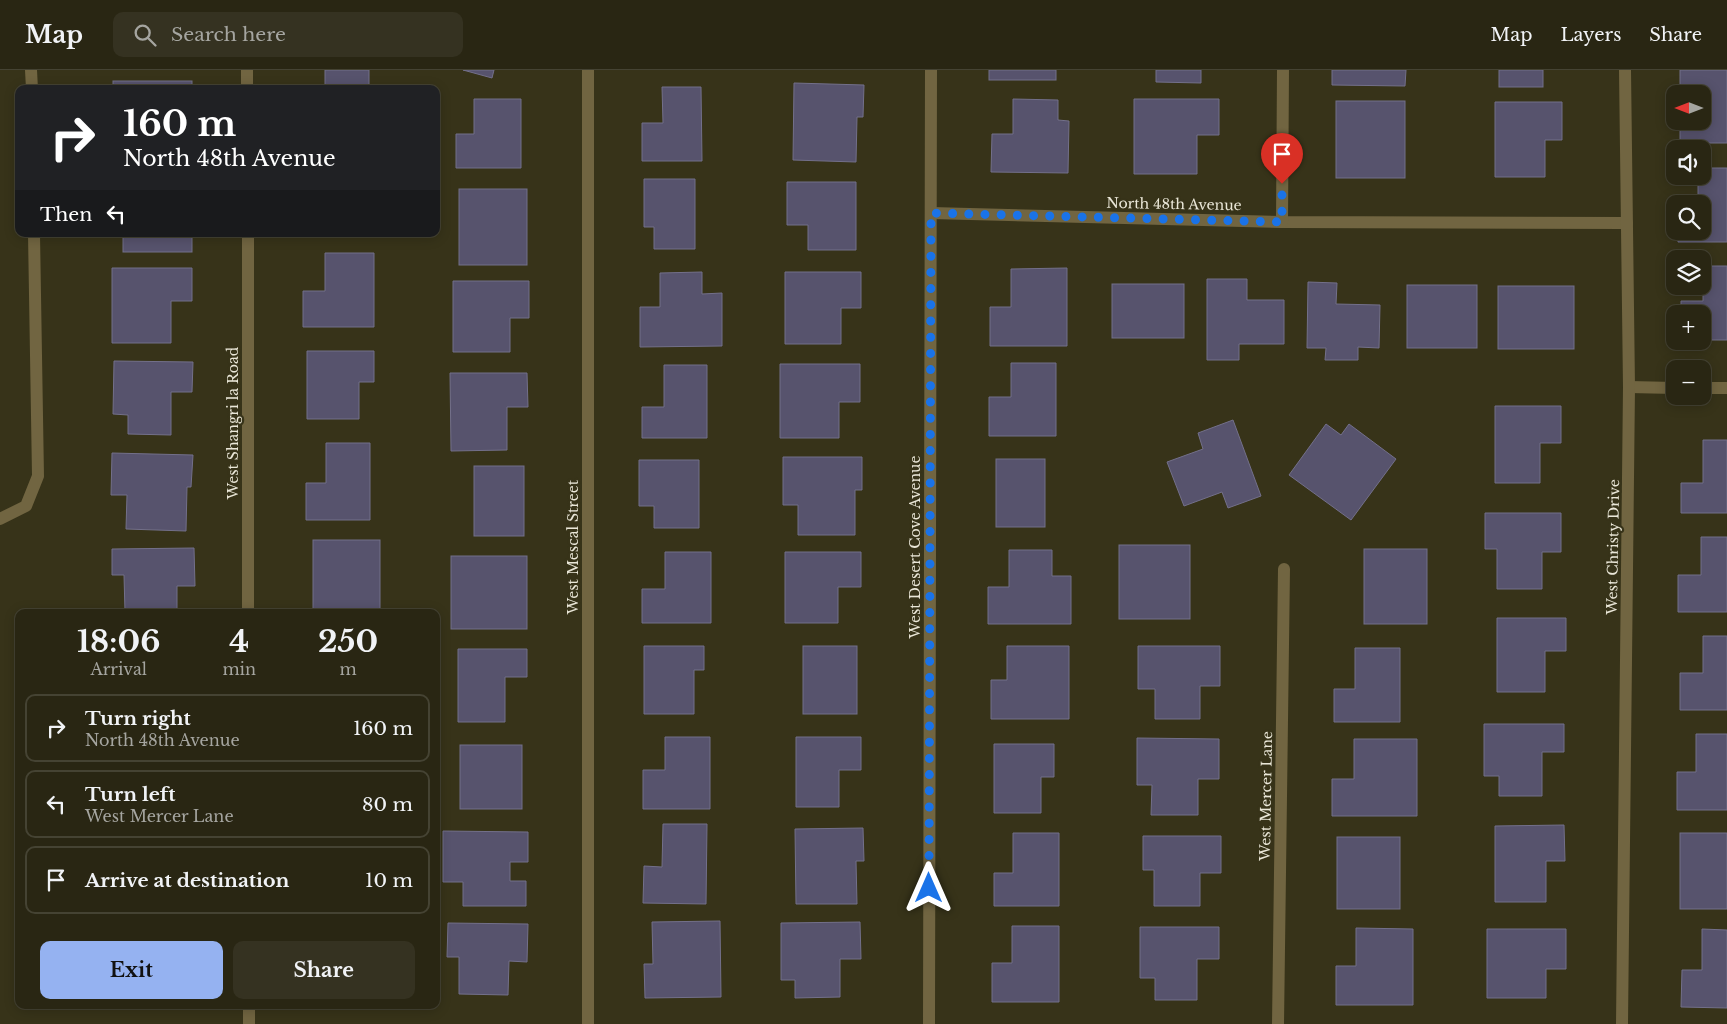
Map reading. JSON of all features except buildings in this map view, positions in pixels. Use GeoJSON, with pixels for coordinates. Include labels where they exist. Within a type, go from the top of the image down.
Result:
{"type":"FeatureCollection","features":[{"type":"Feature","properties":{"kind":"street"},"geometry":{"type":"LineString","coordinates":[[31,70],[32,85]]}},
{"type":"Feature","properties":{"kind":"street"},"geometry":{"type":"LineString","coordinates":[[247,70],[247,85]]}},
{"type":"Feature","properties":{"kind":"street","name":"West Mescal Street"},"geometry":{"type":"LineString","coordinates":[[588,70],[588,1024]]}},
{"type":"Feature","properties":{"kind":"street","name":"West Desert Cove Avenue"},"geometry":{"type":"LineString","coordinates":[[929,1024],[931,70]]}},
{"type":"Feature","properties":{"kind":"street"},"geometry":{"type":"LineString","coordinates":[[1282,70],[1282,222]]}},
{"type":"Feature","properties":{"kind":"street","name":"West Christy Drive"},"geometry":{"type":"LineString","coordinates":[[1622,1024],[1629,387],[1625,70]]}},
{"type":"Feature","properties":{"kind":"street","name":"North 48th Avenue"},"geometry":{"type":"LineString","coordinates":[[931,213],[1282,222],[1627,223]]}},
{"type":"Feature","properties":{"kind":"street"},"geometry":{"type":"LineString","coordinates":[[0,519],[26,506],[38,476],[34,237]]}},
{"type":"Feature","properties":{"kind":"street","name":"West Shangri la Road"},"geometry":{"type":"LineString","coordinates":[[248,237],[248,609]]}},
{"type":"Feature","properties":{"kind":"street"},"geometry":{"type":"LineString","coordinates":[[1629,387],[1666,388]]}},
{"type":"Feature","properties":{"kind":"street"},"geometry":{"type":"LineString","coordinates":[[1711,388],[1727,388]]}},
{"type":"Feature","properties":{"kind":"street","name":"West Mercer Lane"},"geometry":{"type":"LineString","coordinates":[[1278,1024],[1284,569]]}},
{"type":"Feature","properties":{"kind":"street"},"geometry":{"type":"LineString","coordinates":[[249,1009],[249,1024]]}},
{"type":"Feature","properties":{"kind":"route"},"geometry":{"type":"LineString","coordinates":[[929,888],[931,213],[1282,222],[1282,184]]}}]}
